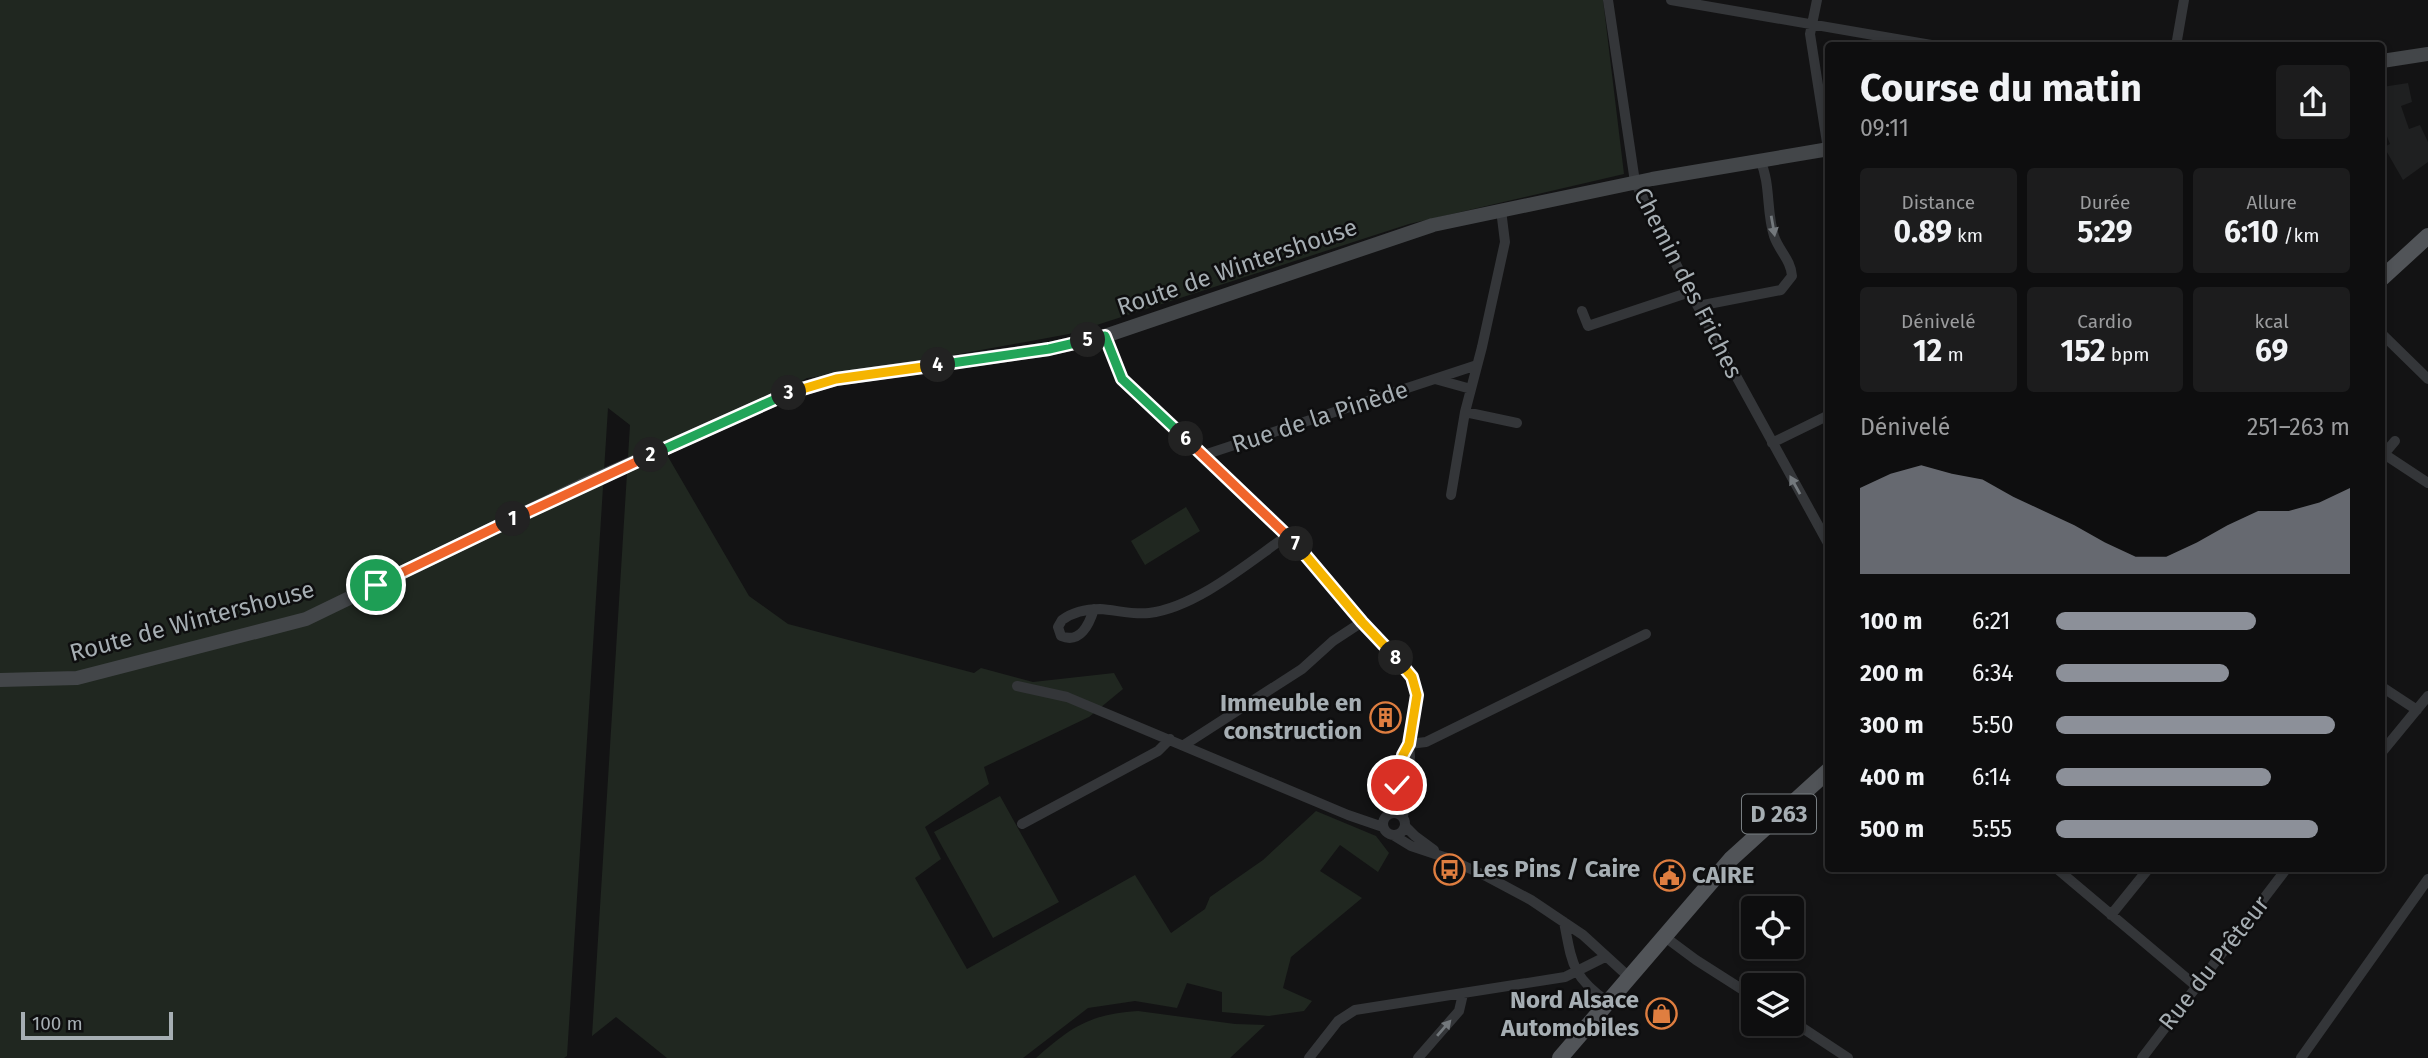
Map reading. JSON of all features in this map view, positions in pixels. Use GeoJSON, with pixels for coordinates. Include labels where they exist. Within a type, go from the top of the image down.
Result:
{"type":"FeatureCollection","features":[{"type":"Feature","properties":{"kind":"main road"},"geometry":{"type":"LineString","coordinates":[[2385,275],[2428,236]]}},
{"type":"Feature","properties":{"kind":"main road","name":"D 263"},"geometry":{"type":"LineString","coordinates":[[1560,1058],[1731,859],[1825,775]]}},
{"type":"Feature","properties":{"kind":"street","name":"Chemin des Friches"},"geometry":{"type":"LineString","coordinates":[[1608,0],[1636,182],[1690,292],[1825,538]]}},
{"type":"Feature","properties":{"kind":"street"},"geometry":{"type":"LineString","coordinates":[[1671,0],[1913,42]]}},
{"type":"Feature","properties":{"kind":"street"},"geometry":{"type":"LineString","coordinates":[[1816,0],[1810,34],[1825,130]]}},
{"type":"Feature","properties":{"kind":"street"},"geometry":{"type":"LineString","coordinates":[[2177,42],[2184,0]]}},
{"type":"Feature","properties":{"kind":"street"},"geometry":{"type":"LineString","coordinates":[[2385,61],[2428,54]]}},
{"type":"Feature","properties":{"kind":"street","name":"Route de Wintershouse"},"geometry":{"type":"LineString","coordinates":[[0,680],[77,678],[306,619],[582,486],[791,392],[836,379],[1049,349],[1105,336],[1433,225],[1636,182],[1825,149]]}},
{"type":"Feature","properties":{"kind":"street"},"geometry":{"type":"LineString","coordinates":[[1698,306],[1781,290],[1792,276],[1791,266],[1774,236],[1766,173],[1760,160]]}},
{"type":"Feature","properties":{"kind":"street"},"geometry":{"type":"LineString","coordinates":[[1451,495],[1465,412],[1505,242],[1501,210]]}},
{"type":"Feature","properties":{"kind":"street"},"geometry":{"type":"LineString","coordinates":[[1581,311],[1588,326],[1690,292]]}},
{"type":"Feature","properties":{"kind":"street"},"geometry":{"type":"LineString","coordinates":[[1105,336],[1122,379],[1288,535],[1412,677],[1417,695],[1410,739],[1404,821],[1402,832],[1393,835]]}},
{"type":"Feature","properties":{"kind":"street"},"geometry":{"type":"LineString","coordinates":[[2385,337],[2428,379]]}},
{"type":"Feature","properties":{"kind":"street","name":"Rue de la Pinède"},"geometry":{"type":"LineString","coordinates":[[1204,456],[1477,365]]}},
{"type":"Feature","properties":{"kind":"street","name":"Rue de la Pinède"},"geometry":{"type":"LineString","coordinates":[[1435,379],[1471,389]]}},
{"type":"Feature","properties":{"kind":"street"},"geometry":{"type":"LineString","coordinates":[[1465,412],[1517,423]]}},
{"type":"Feature","properties":{"kind":"street"},"geometry":{"type":"LineString","coordinates":[[1772,443],[1825,417]]}},
{"type":"Feature","properties":{"kind":"street"},"geometry":{"type":"LineString","coordinates":[[2385,453],[2395,441]]}},
{"type":"Feature","properties":{"kind":"street"},"geometry":{"type":"LineString","coordinates":[[2385,455],[2428,483]]}},
{"type":"Feature","properties":{"kind":"street"},"geometry":{"type":"LineString","coordinates":[[1094,609],[1142,613],[1165,609],[1214,585],[1288,535]]}},
{"type":"Feature","properties":{"kind":"street"},"geometry":{"type":"LineString","coordinates":[[1184,745],[1302,669],[1333,641],[1362,622]]}},
{"type":"Feature","properties":{"kind":"street"},"geometry":{"type":"LineString","coordinates":[[1410,739],[1451,730],[1646,634]]}},
{"type":"Feature","properties":{"kind":"street"},"geometry":{"type":"LineString","coordinates":[[1017,686],[1067,697],[1349,816],[1385,819],[1397,813],[1415,836],[1447,858]]}},
{"type":"Feature","properties":{"kind":"street"},"geometry":{"type":"LineString","coordinates":[[2385,689],[2417,709]]}},
{"type":"Feature","properties":{"kind":"street"},"geometry":{"type":"LineString","coordinates":[[2385,748],[2427,699]]}},
{"type":"Feature","properties":{"kind":"street"},"geometry":{"type":"LineString","coordinates":[[1022,824],[1158,751],[1170,739]]}},
{"type":"Feature","properties":{"kind":"street"},"geometry":{"type":"LineString","coordinates":[[1410,739],[1403,755],[1393,805],[1385,819],[1387,833],[1415,848],[1447,858],[1507,886],[1583,935],[1629,977]]}},
{"type":"Feature","properties":{"kind":"street"},"geometry":{"type":"LineString","coordinates":[[2061,872],[2196,986]]}},
{"type":"Feature","properties":{"kind":"street"},"geometry":{"type":"LineString","coordinates":[[2111,915],[2146,872]]}},
{"type":"Feature","properties":{"kind":"street","name":"Rue du Prêteur"},"geometry":{"type":"LineString","coordinates":[[2141,1058],[2284,872]]}},
{"type":"Feature","properties":{"kind":"street"},"geometry":{"type":"LineString","coordinates":[[2301,1058],[2428,878]]}},
{"type":"Feature","properties":{"kind":"street"},"geometry":{"type":"LineString","coordinates":[[1564,922],[1576,972],[1593,992],[1608,1002]]}},
{"type":"Feature","properties":{"kind":"street"},"geometry":{"type":"LineString","coordinates":[[1665,937],[1741,988]]}},
{"type":"Feature","properties":{"kind":"street"},"geometry":{"type":"LineString","coordinates":[[1309,1058],[1338,1021],[1355,1010],[1565,977],[1605,957]]}},
{"type":"Feature","properties":{"kind":"street"},"geometry":{"type":"LineString","coordinates":[[1418,1058],[1458,1011],[1463,994]]}},
{"type":"Feature","properties":{"kind":"street"},"geometry":{"type":"LineString","coordinates":[[1804,1029],[1848,1058]]}},
{"type":"Feature","properties":{"kind":"shaded area"},"geometry":{"type":"Polygon","coordinates":[[[0,0],[1603,0],[1624,174],[1409,224],[1069,334],[866,371],[807,378],[667,455],[749,596],[788,624],[974,673],[981,668],[1033,682],[1114,673],[1123,689],[1089,717],[984,767],[989,784],[925,827],[941,859],[915,878],[967,969],[1135,875],[1171,933],[1205,909],[1210,897],[1263,860],[1316,811],[1376,836],[1389,853],[1378,872],[1340,845],[1320,871],[1362,898],[1291,957],[1283,988],[1312,1001],[1304,1011],[1269,1016],[1222,1012],[1222,992],[1187,983],[1177,1008],[1135,1001],[1088,1008],[1023,1058],[667,1058],[616,1017],[592,1036],[630,425],[608,408],[567,1056],[0,1058],[0,0]]]}},
{"type":"Feature","properties":{"kind":"shaded area"},"geometry":{"type":"Polygon","coordinates":[[[2408,83],[2412,102],[2401,106],[2409,129],[2420,125],[2428,142],[2428,162],[2403,180],[2385,149],[2390,144],[2385,134],[2385,87],[2408,83]]]}},
{"type":"Feature","properties":{"kind":"shaded area"},"geometry":{"type":"Polygon","coordinates":[[[1186,507],[1200,531],[1145,565],[1131,541],[1186,507]]]}},
{"type":"Feature","properties":{"kind":"shaded area"},"geometry":{"type":"Polygon","coordinates":[[[1000,796],[1059,902],[993,938],[934,832],[1000,796]]]}},
{"type":"Feature","properties":{"kind":"shaded area"},"geometry":{"type":"Polygon","coordinates":[[[1138,1011],[1235,1024],[1265,1025],[1230,1058],[1036,1058],[1082,1024],[1107,1015],[1138,1011]]]}},
{"type":"Feature","properties":{"kind":"place","name":"Immeuble en construction"},"geometry":{"type":"Point","coordinates":[1385,717]}},
{"type":"Feature","properties":{"kind":"place","name":"Les Pins / Caire"},"geometry":{"type":"Point","coordinates":[1449,869]}},
{"type":"Feature","properties":{"kind":"place","name":"CAIRE"},"geometry":{"type":"Point","coordinates":[1669,875]}},
{"type":"Feature","properties":{"kind":"place","name":"Nord Alsace Automobiles"},"geometry":{"type":"Point","coordinates":[1662,1014]}},
{"type":"Feature","properties":{"kind":"route"},"geometry":{"type":"LineString","coordinates":[[376,585],[582,486],[791,392],[836,379],[1049,349],[1105,336],[1122,379],[1288,535],[1412,677],[1416,687],[1416,702],[1409,744],[1403,755],[1397,785]]}}]}
